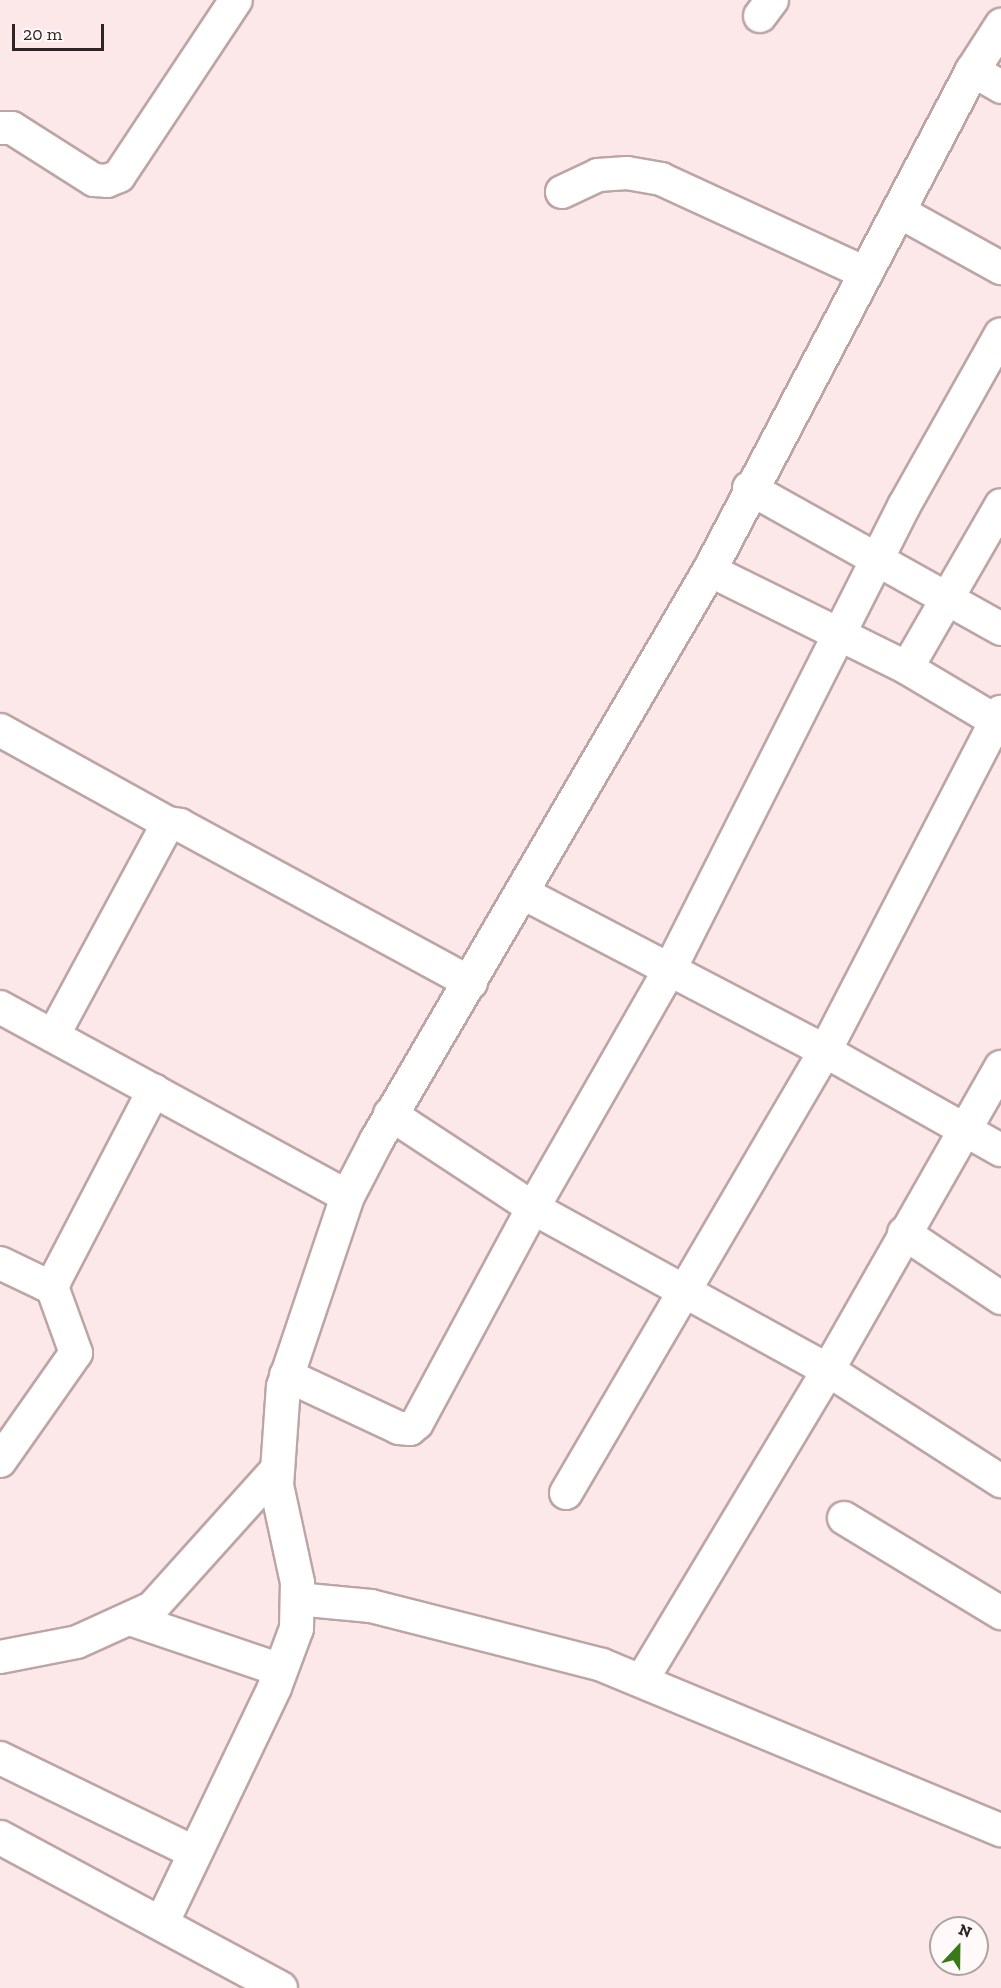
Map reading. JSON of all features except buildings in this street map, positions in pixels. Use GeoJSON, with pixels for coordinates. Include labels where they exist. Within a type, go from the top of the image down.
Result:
{"type":"FeatureCollection","features":[{"type":"Feature","properties":{"kind":"street"},"geometry":{"type":"LineString","coordinates":[[0,128],[12,128],[88,177],[107,181],[119,176],[236,0]]}},
{"type":"Feature","properties":{"kind":"street"},"geometry":{"type":"LineString","coordinates":[[162,1921],[280,1670],[296,1628],[297,1599],[276,1497],[286,1375],[347,1196],[390,1114],[471,984],[709,570],[749,488],[972,70],[1001,25]]}},
{"type":"Feature","properties":{"kind":"street"},"geometry":{"type":"LineString","coordinates":[[972,70],[1001,87]]}},
{"type":"Feature","properties":{"kind":"street"},"geometry":{"type":"LineString","coordinates":[[562,192],[598,175],[627,173],[661,179],[865,273]]}},
{"type":"Feature","properties":{"kind":"street"},"geometry":{"type":"LineString","coordinates":[[898,211],[1001,268]]}},
{"type":"Feature","properties":{"kind":"street"},"geometry":{"type":"LineString","coordinates":[[286,1375],[399,1428],[410,1429],[670,969],[876,562],[1001,334]]}},
{"type":"Feature","properties":{"kind":"street"},"geometry":{"type":"LineString","coordinates":[[749,488],[876,562],[1001,629]]}},
{"type":"Feature","properties":{"kind":"street"},"geometry":{"type":"LineString","coordinates":[[907,668],[945,598],[1001,505]]}},
{"type":"Feature","properties":{"kind":"street"},"geometry":{"type":"LineString","coordinates":[[566,1493],[825,1051],[999,719],[907,668],[709,570]]}},
{"type":"Feature","properties":{"kind":"street"},"geometry":{"type":"LineString","coordinates":[[0,730],[168,823],[180,825],[471,984]]}},
{"type":"Feature","properties":{"kind":"street"},"geometry":{"type":"LineString","coordinates":[[53,1036],[168,823]]}},
{"type":"Feature","properties":{"kind":"street"},"geometry":{"type":"LineString","coordinates":[[523,893],[825,1051],[966,1128],[1001,1150]]}},
{"type":"Feature","properties":{"kind":"street"},"geometry":{"type":"LineString","coordinates":[[0,1007],[347,1196]]}},
{"type":"Feature","properties":{"kind":"street"},"geometry":{"type":"LineString","coordinates":[[642,1680],[828,1370],[904,1233],[1001,1067]]}},
{"type":"Feature","properties":{"kind":"street"},"geometry":{"type":"LineString","coordinates":[[51,1284],[154,1090]]}},
{"type":"Feature","properties":{"kind":"street"},"geometry":{"type":"LineString","coordinates":[[390,1114],[533,1208],[683,1294],[828,1370],[1001,1481]]}},
{"type":"Feature","properties":{"kind":"street"},"geometry":{"type":"LineString","coordinates":[[904,1233],[1001,1298]]}},
{"type":"Feature","properties":{"kind":"street"},"geometry":{"type":"LineString","coordinates":[[0,1263],[51,1284],[76,1342],[76,1353],[0,1461]]}},
{"type":"Feature","properties":{"kind":"street"},"geometry":{"type":"LineString","coordinates":[[0,1657],[77,1642],[130,1619],[160,1602],[277,1469]]}},
{"type":"Feature","properties":{"kind":"street"},"geometry":{"type":"LineString","coordinates":[[844,1518],[1001,1613]]}},
{"type":"Feature","properties":{"kind":"street"},"geometry":{"type":"LineString","coordinates":[[297,1599],[371,1606],[552,1650],[642,1680],[1001,1830]]}},
{"type":"Feature","properties":{"kind":"street"},"geometry":{"type":"LineString","coordinates":[[130,1619],[280,1670]]}},
{"type":"Feature","properties":{"kind":"street"},"geometry":{"type":"LineString","coordinates":[[0,1758],[194,1852]]}},
{"type":"Feature","properties":{"kind":"street"},"geometry":{"type":"LineString","coordinates":[[0,1837],[162,1921],[280,1988]]}}]}
